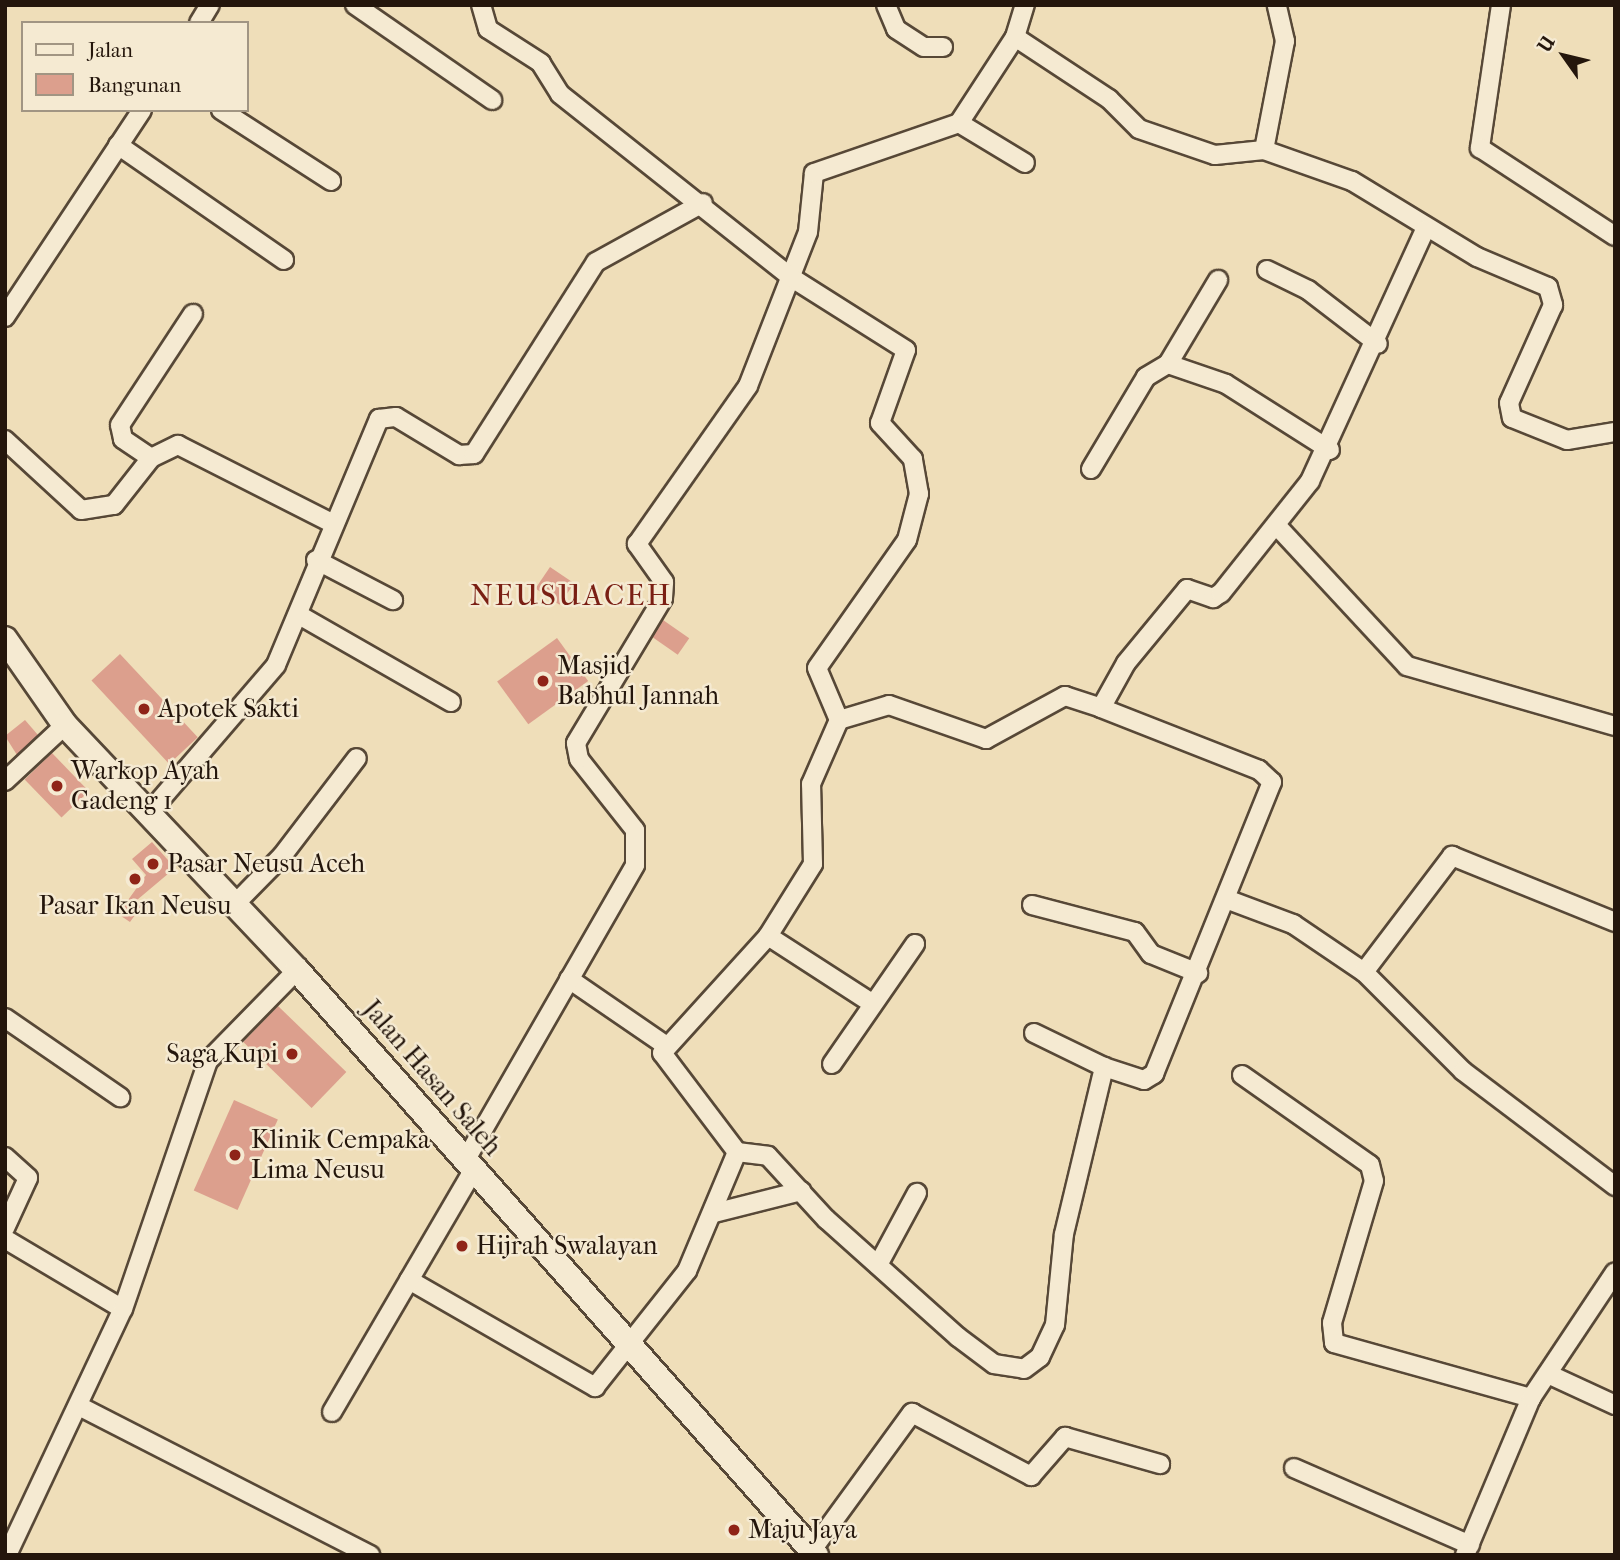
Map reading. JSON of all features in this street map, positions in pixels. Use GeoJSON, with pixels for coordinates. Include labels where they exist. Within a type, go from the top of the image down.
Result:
{"type":"FeatureCollection","features":[{"type":"Feature","properties":{"kind":"street"},"geometry":{"type":"LineString","coordinates":[[200,21],[210,5]]}},
{"type":"Feature","properties":{"kind":"street"},"geometry":{"type":"LineString","coordinates":[[355,5],[492,100]]}},
{"type":"Feature","properties":{"kind":"street"},"geometry":{"type":"LineString","coordinates":[[481,5],[499,41],[541,63],[560,94],[703,203],[792,278],[906,350],[880,423],[918,468],[918,508],[892,565],[817,668],[839,720],[811,785],[813,864],[768,936],[665,1045],[666,1060],[737,1152],[768,1156],[878,1265],[995,1364],[1033,1365],[1055,1325],[1064,1234],[1104,1067]]}},
{"type":"Feature","properties":{"kind":"street"},"geometry":{"type":"LineString","coordinates":[[886,5],[896,29],[924,47],[943,47]]}},
{"type":"Feature","properties":{"kind":"street"},"geometry":{"type":"LineString","coordinates":[[332,1412],[409,1280],[638,853],[635,830],[575,751],[663,598],[664,582],[636,544],[732,415],[792,278],[808,232],[818,168],[959,123],[1015,37],[1025,5]]}},
{"type":"Feature","properties":{"kind":"street"},"geometry":{"type":"LineString","coordinates":[[1264,150],[1285,41],[1277,5]]}},
{"type":"Feature","properties":{"kind":"street"},"geometry":{"type":"LineString","coordinates":[[1501,5],[1480,148],[1615,236]]}},
{"type":"Feature","properties":{"kind":"street"},"geometry":{"type":"LineString","coordinates":[[1015,37],[1109,99],[1139,129],[1215,155],[1264,150],[1352,181],[1425,229],[1553,291],[1509,403],[1512,418],[1567,440],[1615,432]]}},
{"type":"Feature","properties":{"kind":"street"},"geometry":{"type":"LineString","coordinates":[[5,317],[141,112]]}},
{"type":"Feature","properties":{"kind":"street"},"geometry":{"type":"LineString","coordinates":[[224,112],[331,181]]}},
{"type":"Feature","properties":{"kind":"street"},"geometry":{"type":"LineString","coordinates":[[959,123],[1025,163]]}},
{"type":"Feature","properties":{"kind":"street"},"geometry":{"type":"LineString","coordinates":[[118,145],[284,260]]}},
{"type":"Feature","properties":{"kind":"street"},"geometry":{"type":"LineString","coordinates":[[148,814],[253,696],[299,615],[316,560],[379,419],[396,417],[460,456],[474,454],[596,262],[703,203]]}},
{"type":"Feature","properties":{"kind":"street"},"geometry":{"type":"LineString","coordinates":[[1101,708],[1126,663],[1187,589],[1213,598],[1221,593],[1277,526],[1330,450],[1378,344],[1425,229]]}},
{"type":"Feature","properties":{"kind":"street"},"geometry":{"type":"LineString","coordinates":[[1267,271],[1308,290],[1378,344]]}},
{"type":"Feature","properties":{"kind":"street"},"geometry":{"type":"LineString","coordinates":[[1091,469],[1146,377],[1168,364],[1218,280]]}},
{"type":"Feature","properties":{"kind":"street"},"geometry":{"type":"LineString","coordinates":[[151,458],[123,439],[120,425],[193,314]]}},
{"type":"Feature","properties":{"kind":"street"},"geometry":{"type":"LineString","coordinates":[[1168,364],[1226,384],[1330,450]]}},
{"type":"Feature","properties":{"kind":"street"},"geometry":{"type":"LineString","coordinates":[[5,440],[61,495],[81,510],[98,512],[114,505],[151,458],[168,446],[188,448],[332,523]]}},
{"type":"Feature","properties":{"kind":"street"},"geometry":{"type":"LineString","coordinates":[[1277,526],[1407,666],[1615,726]]}},
{"type":"Feature","properties":{"kind":"street"},"geometry":{"type":"LineString","coordinates":[[316,560],[393,600]]}},
{"type":"Feature","properties":{"kind":"street"},"geometry":{"type":"LineString","coordinates":[[299,615],[451,702]]}},
{"type":"Feature","properties":{"kind":"street","name":"Jalan Hasan Saleh"},"geometry":{"type":"LineString","coordinates":[[5,639],[65,725],[297,970],[814,1552]]}},
{"type":"Feature","properties":{"kind":"street"},"geometry":{"type":"LineString","coordinates":[[839,720],[889,705],[986,739],[1065,696],[1268,776],[1272,788],[1198,973],[1152,1078],[1104,1067],[1034,1033]]}},
{"type":"Feature","properties":{"kind":"street"},"geometry":{"type":"LineString","coordinates":[[5,782],[65,725]]}},
{"type":"Feature","properties":{"kind":"street"},"geometry":{"type":"LineString","coordinates":[[234,904],[282,856],[357,758]]}},
{"type":"Feature","properties":{"kind":"street"},"geometry":{"type":"LineString","coordinates":[[1364,972],[1452,856],[1615,922]]}},
{"type":"Feature","properties":{"kind":"street"},"geometry":{"type":"LineString","coordinates":[[1226,899],[1293,924],[1364,972],[1463,1071],[1615,1186]]}},
{"type":"Feature","properties":{"kind":"street"},"geometry":{"type":"LineString","coordinates":[[1032,905],[1135,932],[1151,954],[1198,973]]}},
{"type":"Feature","properties":{"kind":"street"},"geometry":{"type":"LineString","coordinates":[[768,936],[873,1004]]}},
{"type":"Feature","properties":{"kind":"street"},"geometry":{"type":"LineString","coordinates":[[831,1064],[915,944]]}},
{"type":"Feature","properties":{"kind":"street"},"geometry":{"type":"LineString","coordinates":[[7,1555],[80,1407],[123,1309],[208,1061],[297,970]]}},
{"type":"Feature","properties":{"kind":"street"},"geometry":{"type":"LineString","coordinates":[[569,979],[665,1045]]}},
{"type":"Feature","properties":{"kind":"street"},"geometry":{"type":"LineString","coordinates":[[5,1017],[120,1097]]}},
{"type":"Feature","properties":{"kind":"street"},"geometry":{"type":"LineString","coordinates":[[1242,1075],[1370,1165],[1374,1181],[1332,1323],[1334,1343],[1531,1398]]}},
{"type":"Feature","properties":{"kind":"street"},"geometry":{"type":"LineString","coordinates":[[409,1280],[586,1388],[606,1379],[687,1271],[714,1213],[737,1152]]}},
{"type":"Feature","properties":{"kind":"street"},"geometry":{"type":"LineString","coordinates":[[5,1157],[28,1178],[5,1228]]}},
{"type":"Feature","properties":{"kind":"street"},"geometry":{"type":"LineString","coordinates":[[714,1213],[801,1191]]}},
{"type":"Feature","properties":{"kind":"street"},"geometry":{"type":"LineString","coordinates":[[878,1265],[917,1193]]}},
{"type":"Feature","properties":{"kind":"street"},"geometry":{"type":"LineString","coordinates":[[5,1239],[123,1309]]}},
{"type":"Feature","properties":{"kind":"street"},"geometry":{"type":"LineString","coordinates":[[1294,1468],[1467,1552],[1531,1398],[1615,1272]]}},
{"type":"Feature","properties":{"kind":"street"},"geometry":{"type":"LineString","coordinates":[[1548,1374],[1615,1405]]}},
{"type":"Feature","properties":{"kind":"street"},"geometry":{"type":"LineString","coordinates":[[80,1407],[370,1555]]}},
{"type":"Feature","properties":{"kind":"street"},"geometry":{"type":"LineString","coordinates":[[814,1552],[912,1413],[1031,1476],[1042,1471],[1065,1437],[1160,1464]]}},
{"type":"Feature","properties":{"kind":"building"},"geometry":{"type":"Polygon","coordinates":[[[550,567],[574,583],[560,605],[535,589],[550,567]]]}},
{"type":"Feature","properties":{"kind":"building"},"geometry":{"type":"Polygon","coordinates":[[[663,620],[689,638],[678,655],[652,636],[663,620]]]}},
{"type":"Feature","properties":{"kind":"building","name":"Masjid Babhul Jannah"},"geometry":{"type":"Polygon","coordinates":[[[557,638],[588,681],[528,724],[497,681],[557,638]]]}},
{"type":"Feature","properties":{"kind":"building","name":"Apotek Sakti"},"geometry":{"type":"Polygon","coordinates":[[[120,654],[198,737],[169,764],[91,681],[120,654]]]}},
{"type":"Feature","properties":{"kind":"building"},"geometry":{"type":"Polygon","coordinates":[[[25,720],[38,735],[17,755],[5,736],[25,720]]]}},
{"type":"Feature","properties":{"kind":"building","name":"Warkop Ayah Gadeng 1"},"geometry":{"type":"Polygon","coordinates":[[[52,753],[89,791],[61,818],[25,779],[52,753]]]}},
{"type":"Feature","properties":{"kind":"building","name":"Pasar Neusu Aceh"},"geometry":{"type":"Polygon","coordinates":[[[152,842],[175,868],[137,900],[143,904],[130,922],[118,914],[146,875],[132,859],[152,842]]]}},
{"type":"Feature","properties":{"kind":"building","name":"Saga Kupi"},"geometry":{"type":"Polygon","coordinates":[[[278,1006],[346,1072],[312,1108],[243,1042],[278,1006]]]}},
{"type":"Feature","properties":{"kind":"building","name":"Klinik Cempaka Lima Neusu"},"geometry":{"type":"Polygon","coordinates":[[[234,1100],[278,1120],[238,1210],[194,1190],[234,1100]]]}},
{"type":"Feature","properties":{"kind":"place","name":"Masjid Babhul Jannah"},"geometry":{"type":"Point","coordinates":[543,681]}},
{"type":"Feature","properties":{"kind":"place","name":"Apotek Sakti"},"geometry":{"type":"Point","coordinates":[144,709]}},
{"type":"Feature","properties":{"kind":"place","name":"Warkop Ayah Gadeng 1"},"geometry":{"type":"Point","coordinates":[57,786]}},
{"type":"Feature","properties":{"kind":"place","name":"Pasar Neusu Aceh"},"geometry":{"type":"Point","coordinates":[153,864]}},
{"type":"Feature","properties":{"kind":"place","name":"Pasar Ikan Neusu"},"geometry":{"type":"Point","coordinates":[135,879]}},
{"type":"Feature","properties":{"kind":"place","name":"Saga Kupi"},"geometry":{"type":"Point","coordinates":[292,1054]}},
{"type":"Feature","properties":{"kind":"place","name":"Klinik Cempaka Lima Neusu"},"geometry":{"type":"Point","coordinates":[235,1155]}},
{"type":"Feature","properties":{"kind":"place","name":"Hijrah Swalayan"},"geometry":{"type":"Point","coordinates":[462,1246]}},
{"type":"Feature","properties":{"kind":"place","name":"Maju Jaya"},"geometry":{"type":"Point","coordinates":[734,1530]}},
{"type":"Feature","properties":{"kind":"district","name":"NEUSUACEH"},"geometry":{"type":"Point","coordinates":[571,596]}}]}
